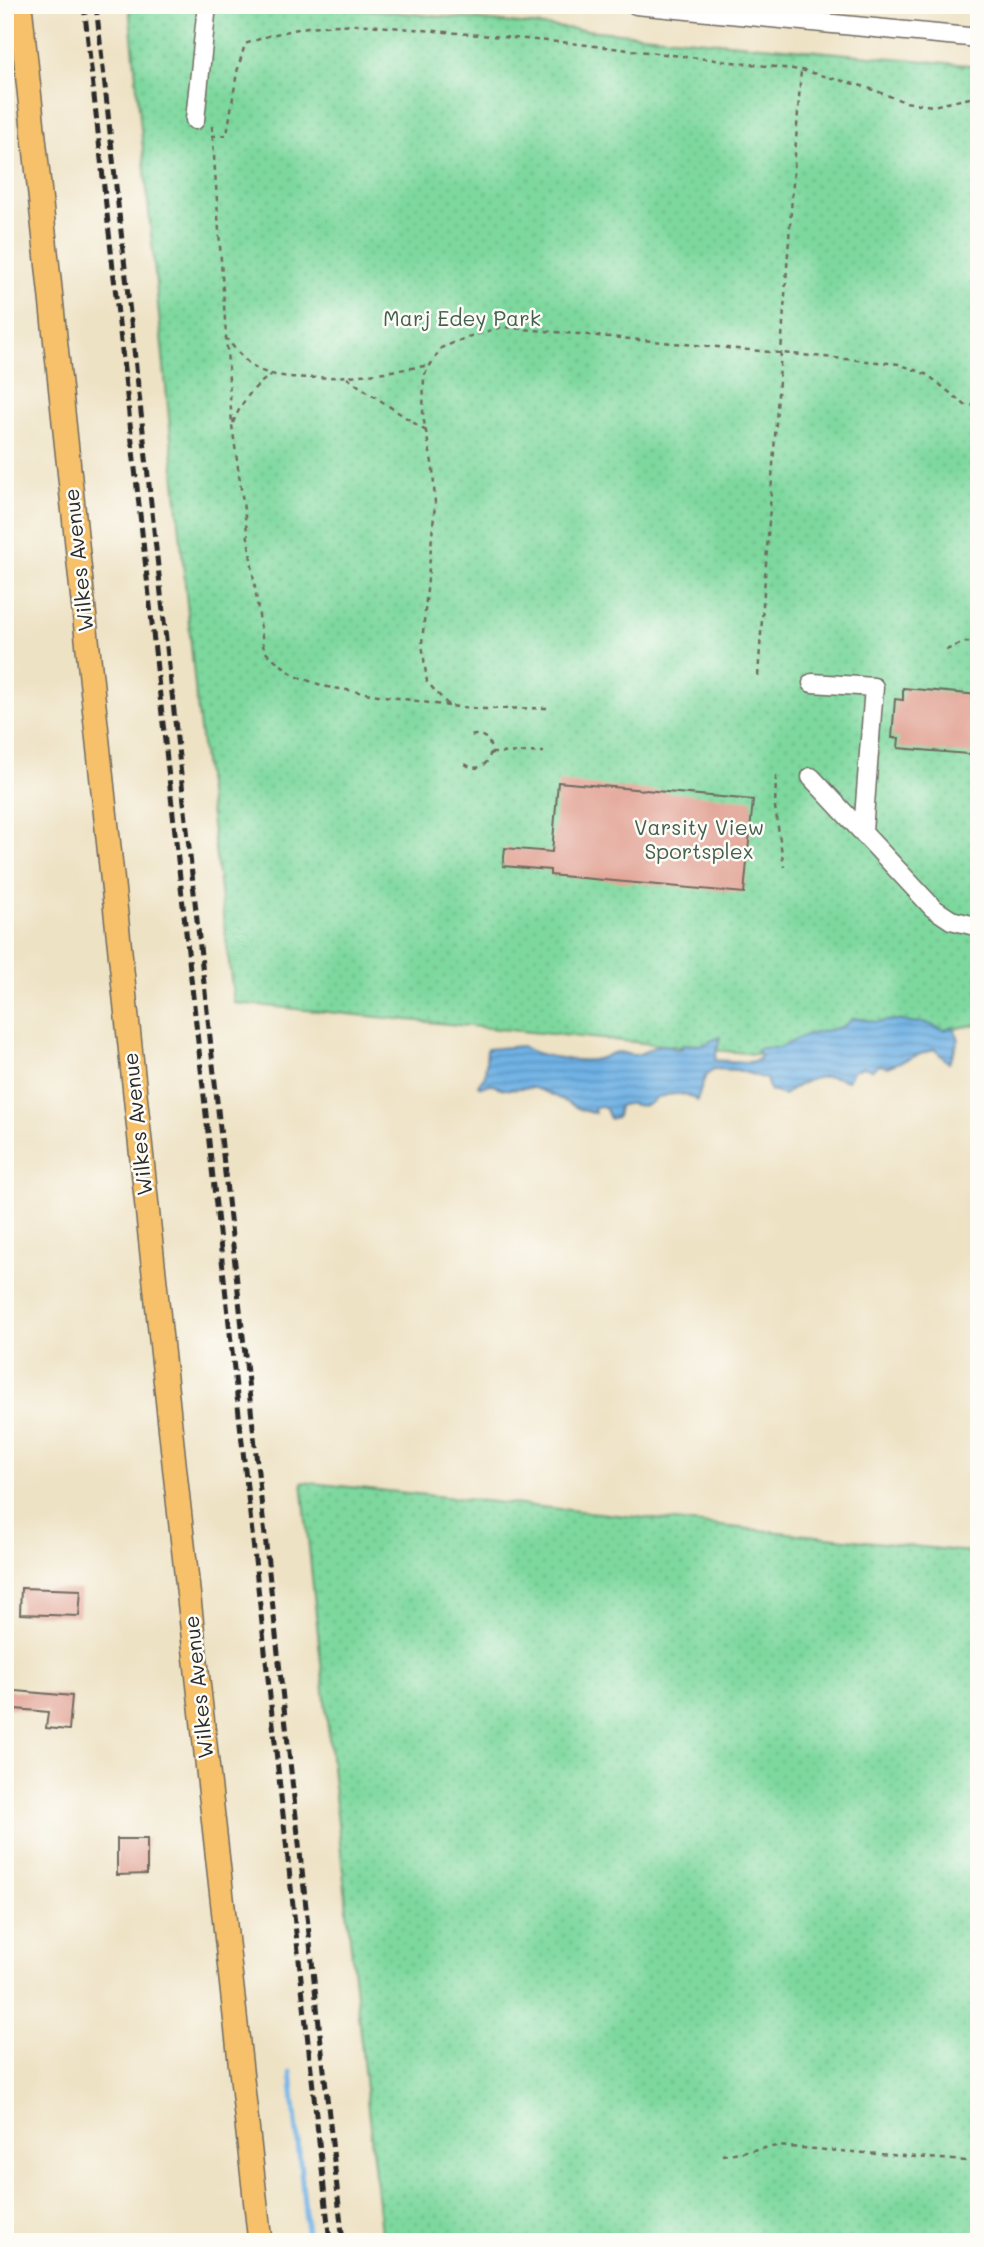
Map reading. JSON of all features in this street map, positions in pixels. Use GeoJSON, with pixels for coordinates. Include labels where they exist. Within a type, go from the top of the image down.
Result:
{"type":"FeatureCollection","features":[{"type":"Feature","properties":{"kind":"main road","name":"Wilkes Avenue"},"geometry":{"type":"LineString","coordinates":[[20,5],[173,1458],[260,2242]]}},
{"type":"Feature","properties":{"kind":"street"},"geometry":{"type":"LineString","coordinates":[[195,120],[207,5]]}},
{"type":"Feature","properties":{"kind":"street"},"geometry":{"type":"LineString","coordinates":[[636,5],[979,38]]}},
{"type":"Feature","properties":{"kind":"street"},"geometry":{"type":"LineString","coordinates":[[812,683],[874,687],[863,831]]}},
{"type":"Feature","properties":{"kind":"street"},"geometry":{"type":"LineString","coordinates":[[811,777],[933,908],[951,920],[979,926]]}},
{"type":"Feature","properties":{"kind":"path"},"geometry":{"type":"LineString","coordinates":[[211,136],[227,135],[237,72],[245,44],[307,27],[356,24],[570,43],[801,70],[866,87],[905,102],[933,106],[979,96]]}},
{"type":"Feature","properties":{"kind":"path"},"geometry":{"type":"LineString","coordinates":[[758,677],[801,70]]}},
{"type":"Feature","properties":{"kind":"path"},"geometry":{"type":"LineString","coordinates":[[195,120],[212,122],[232,425],[264,652],[295,676],[327,687],[449,706],[484,709],[547,708]]}},
{"type":"Feature","properties":{"kind":"path"},"geometry":{"type":"LineString","coordinates":[[449,706],[427,682],[422,643],[435,504],[433,467],[423,416],[424,375],[442,348],[467,337],[502,327],[899,364],[928,375],[965,405],[979,406]]}},
{"type":"Feature","properties":{"kind":"path"},"geometry":{"type":"LineString","coordinates":[[225,336],[253,367],[271,375],[345,377],[430,365]]}},
{"type":"Feature","properties":{"kind":"path"},"geometry":{"type":"LineString","coordinates":[[232,425],[241,404],[254,387],[271,375]]}},
{"type":"Feature","properties":{"kind":"path"},"geometry":{"type":"LineString","coordinates":[[345,377],[426,431]]}},
{"type":"Feature","properties":{"kind":"path"},"geometry":{"type":"LineString","coordinates":[[946,650],[965,642],[979,643]]}},
{"type":"Feature","properties":{"kind":"path"},"geometry":{"type":"LineString","coordinates":[[465,764],[482,766],[491,752],[491,747],[483,737],[478,734],[469,736]]}},
{"type":"Feature","properties":{"kind":"path"},"geometry":{"type":"LineString","coordinates":[[491,752],[544,752]]}},
{"type":"Feature","properties":{"kind":"path"},"geometry":{"type":"LineString","coordinates":[[776,776],[775,807],[783,867]]}},
{"type":"Feature","properties":{"kind":"path"},"geometry":{"type":"LineString","coordinates":[[722,2155],[777,2147],[979,2162]]}},
{"type":"Feature","properties":{"kind":"green space","name":"Marj Edey Park"},"geometry":{"type":"Polygon","coordinates":[[[129,5],[316,5],[979,66],[979,1024],[795,1058],[234,1003],[196,697],[129,5]]]}},
{"type":"Feature","properties":{"kind":"green space"},"geometry":{"type":"Polygon","coordinates":[[[302,1482],[979,1553],[979,2242],[382,2242],[302,1482]]]}},
{"type":"Feature","properties":{"kind":"water"},"geometry":{"type":"Polygon","coordinates":[[[854,1018],[876,1022],[923,1022],[944,1030],[953,1027],[959,1039],[949,1063],[934,1049],[887,1067],[878,1065],[872,1070],[864,1067],[854,1070],[847,1081],[830,1077],[814,1079],[798,1085],[784,1095],[770,1091],[766,1079],[737,1070],[713,1069],[705,1077],[697,1101],[684,1095],[664,1096],[646,1105],[619,1106],[617,1117],[610,1119],[605,1107],[594,1109],[595,1113],[587,1112],[534,1088],[506,1089],[490,1084],[481,1087],[478,1085],[485,1075],[487,1049],[522,1046],[547,1056],[590,1060],[615,1052],[639,1054],[663,1045],[675,1049],[682,1048],[683,1044],[702,1045],[720,1037],[715,1060],[748,1062],[758,1060],[761,1055],[756,1051],[761,1048],[779,1048],[806,1035],[842,1027],[854,1018]]]}},
{"type":"Feature","properties":{"kind":"building"},"geometry":{"type":"Polygon","coordinates":[[[903,688],[979,695],[979,755],[898,748],[899,738],[892,738],[895,699],[903,700],[903,688]]]}},
{"type":"Feature","properties":{"kind":"building"},"geometry":{"type":"Polygon","coordinates":[[[558,782],[753,800],[744,893],[550,875],[550,870],[503,866],[505,848],[552,852],[558,782]]]}},
{"type":"Feature","properties":{"kind":"building"},"geometry":{"type":"Polygon","coordinates":[[[21,1588],[81,1590],[79,1616],[20,1614],[21,1588]]]}},
{"type":"Feature","properties":{"kind":"building"},"geometry":{"type":"Polygon","coordinates":[[[5,1690],[72,1696],[69,1730],[46,1728],[48,1712],[5,1708],[5,1690]]]}},
{"type":"Feature","properties":{"kind":"building"},"geometry":{"type":"Polygon","coordinates":[[[117,1839],[147,1839],[147,1874],[117,1875],[117,1839]]]}},
{"type":"Feature","properties":{"kind":"waterway"},"geometry":{"type":"LineString","coordinates":[[291,2072],[308,2242]]}},
{"type":"Feature","properties":{"kind":"railway"},"geometry":{"type":"LineString","coordinates":[[84,5],[330,2242]]}},
{"type":"Feature","properties":{"kind":"railway"},"geometry":{"type":"LineString","coordinates":[[96,5],[343,2242]]}},
{"type":"Feature","properties":{"kind":"park label","name":"Varsity View Sportsplex"},"geometry":{"type":"Point","coordinates":[699,840]}}]}
